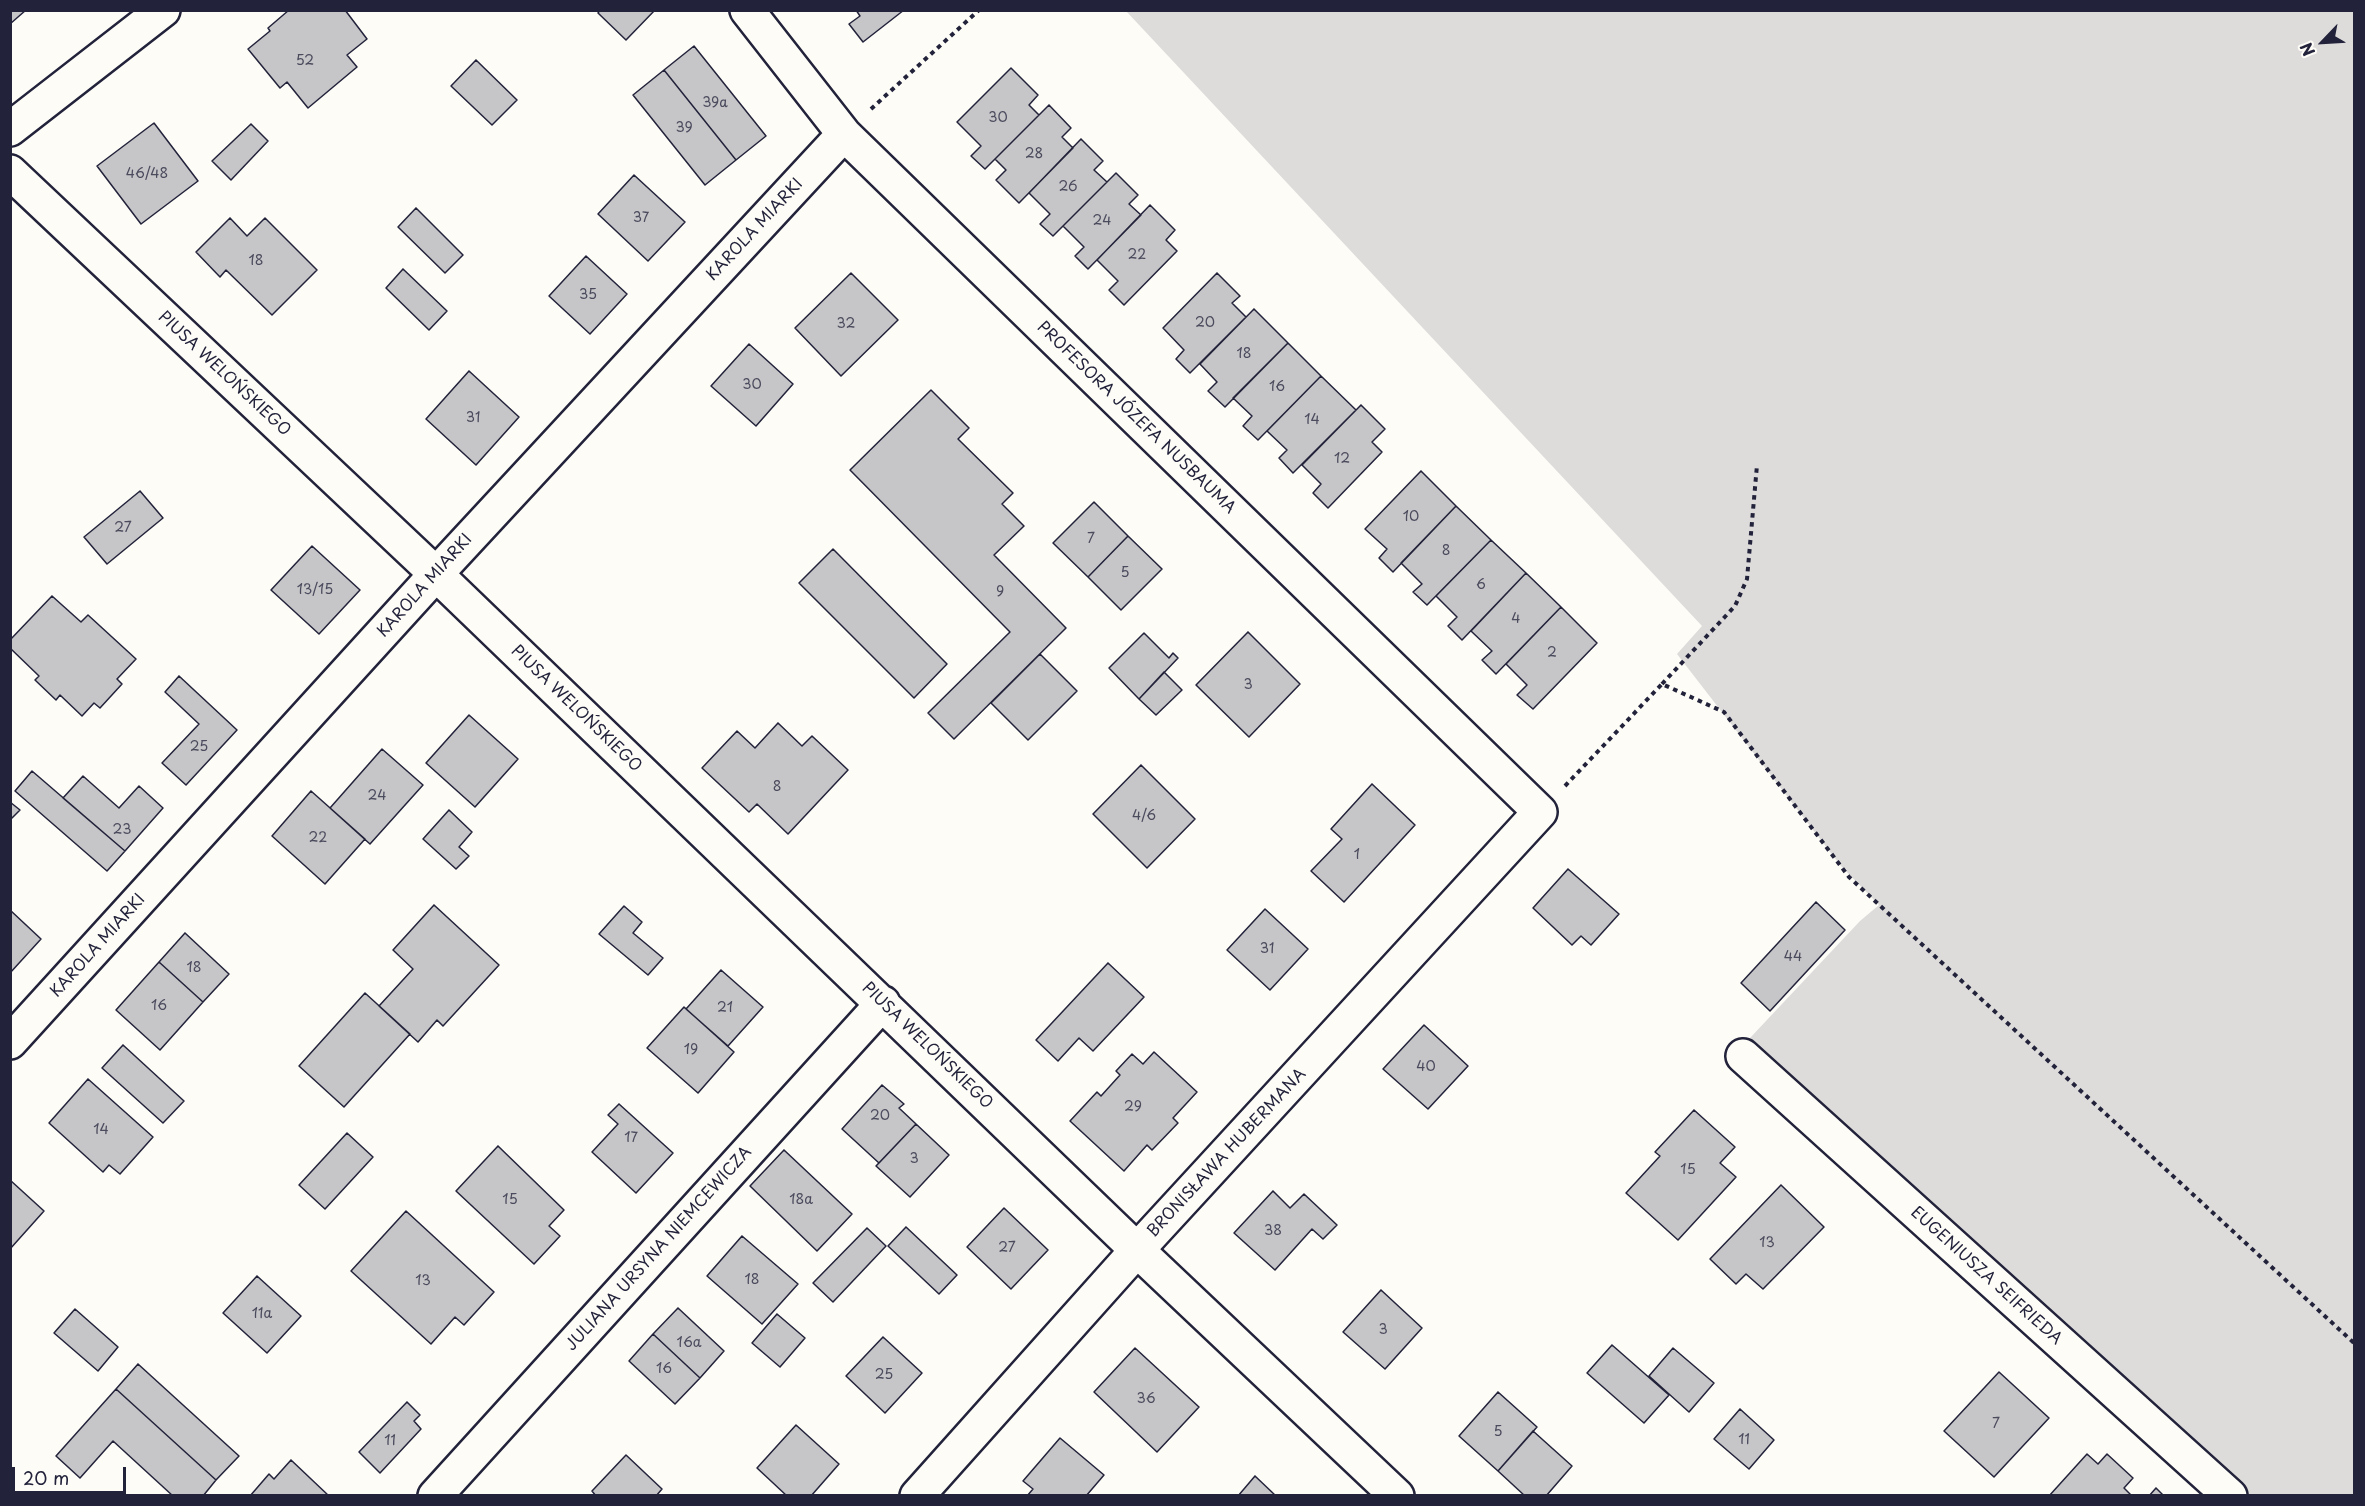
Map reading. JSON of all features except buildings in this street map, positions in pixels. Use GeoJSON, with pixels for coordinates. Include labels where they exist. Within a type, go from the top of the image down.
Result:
{"type":"FeatureCollection","features":[{"type":"Feature","properties":{"kind":"street"},"geometry":{"type":"LineString","coordinates":[[10,129],[163,10]]}},
{"type":"Feature","properties":{"kind":"street","name":"PROFESORA JÓZEFA NUSBAUMA"},"geometry":{"type":"LineString","coordinates":[[747,10],[844,134],[1540,812]]}},
{"type":"Feature","properties":{"kind":"street","name":"KAROLA MIARKI"},"geometry":{"type":"LineString","coordinates":[[10,1042],[436,574],[844,134]]}},
{"type":"Feature","properties":{"kind":"street","name":"PIUSA WELOŃSKIEGO"},"geometry":{"type":"LineString","coordinates":[[10,172],[436,574],[1137,1250],[1396,1496]]}},
{"type":"Feature","properties":{"kind":"street","name":"BRONISŁAWA HUBERMANA"},"geometry":{"type":"LineString","coordinates":[[917,1496],[1137,1250],[1540,812]]}},
{"type":"Feature","properties":{"kind":"street","name":"JULIANA URSYNA NIEMCEWICZA"},"geometry":{"type":"LineString","coordinates":[[435,1496],[883,1003]]}},
{"type":"Feature","properties":{"kind":"street","name":"EUGENIUSZA SEIFRIEDA"},"geometry":{"type":"LineString","coordinates":[[1743,1056],[2230,1496]]}},
{"type":"Feature","properties":{"kind":"path"},"geometry":{"type":"LineString","coordinates":[[844,134],[979,10]]}},
{"type":"Feature","properties":{"kind":"path"},"geometry":{"type":"LineString","coordinates":[[1593,756],[1735,606],[1747,579],[1758,465]]}},
{"type":"Feature","properties":{"kind":"path"},"geometry":{"type":"LineString","coordinates":[[1662,684],[1724,712],[1849,877],[2355,1343]]}},
{"type":"Feature","properties":{"kind":"shaded area"},"geometry":{"type":"Polygon","coordinates":[[[1126,11],[2354,11],[2354,1495],[2248,1495],[1750,1038],[1860,921],[1879,905],[1841,866],[1677,654],[1702,626],[1126,11]]]}}]}
